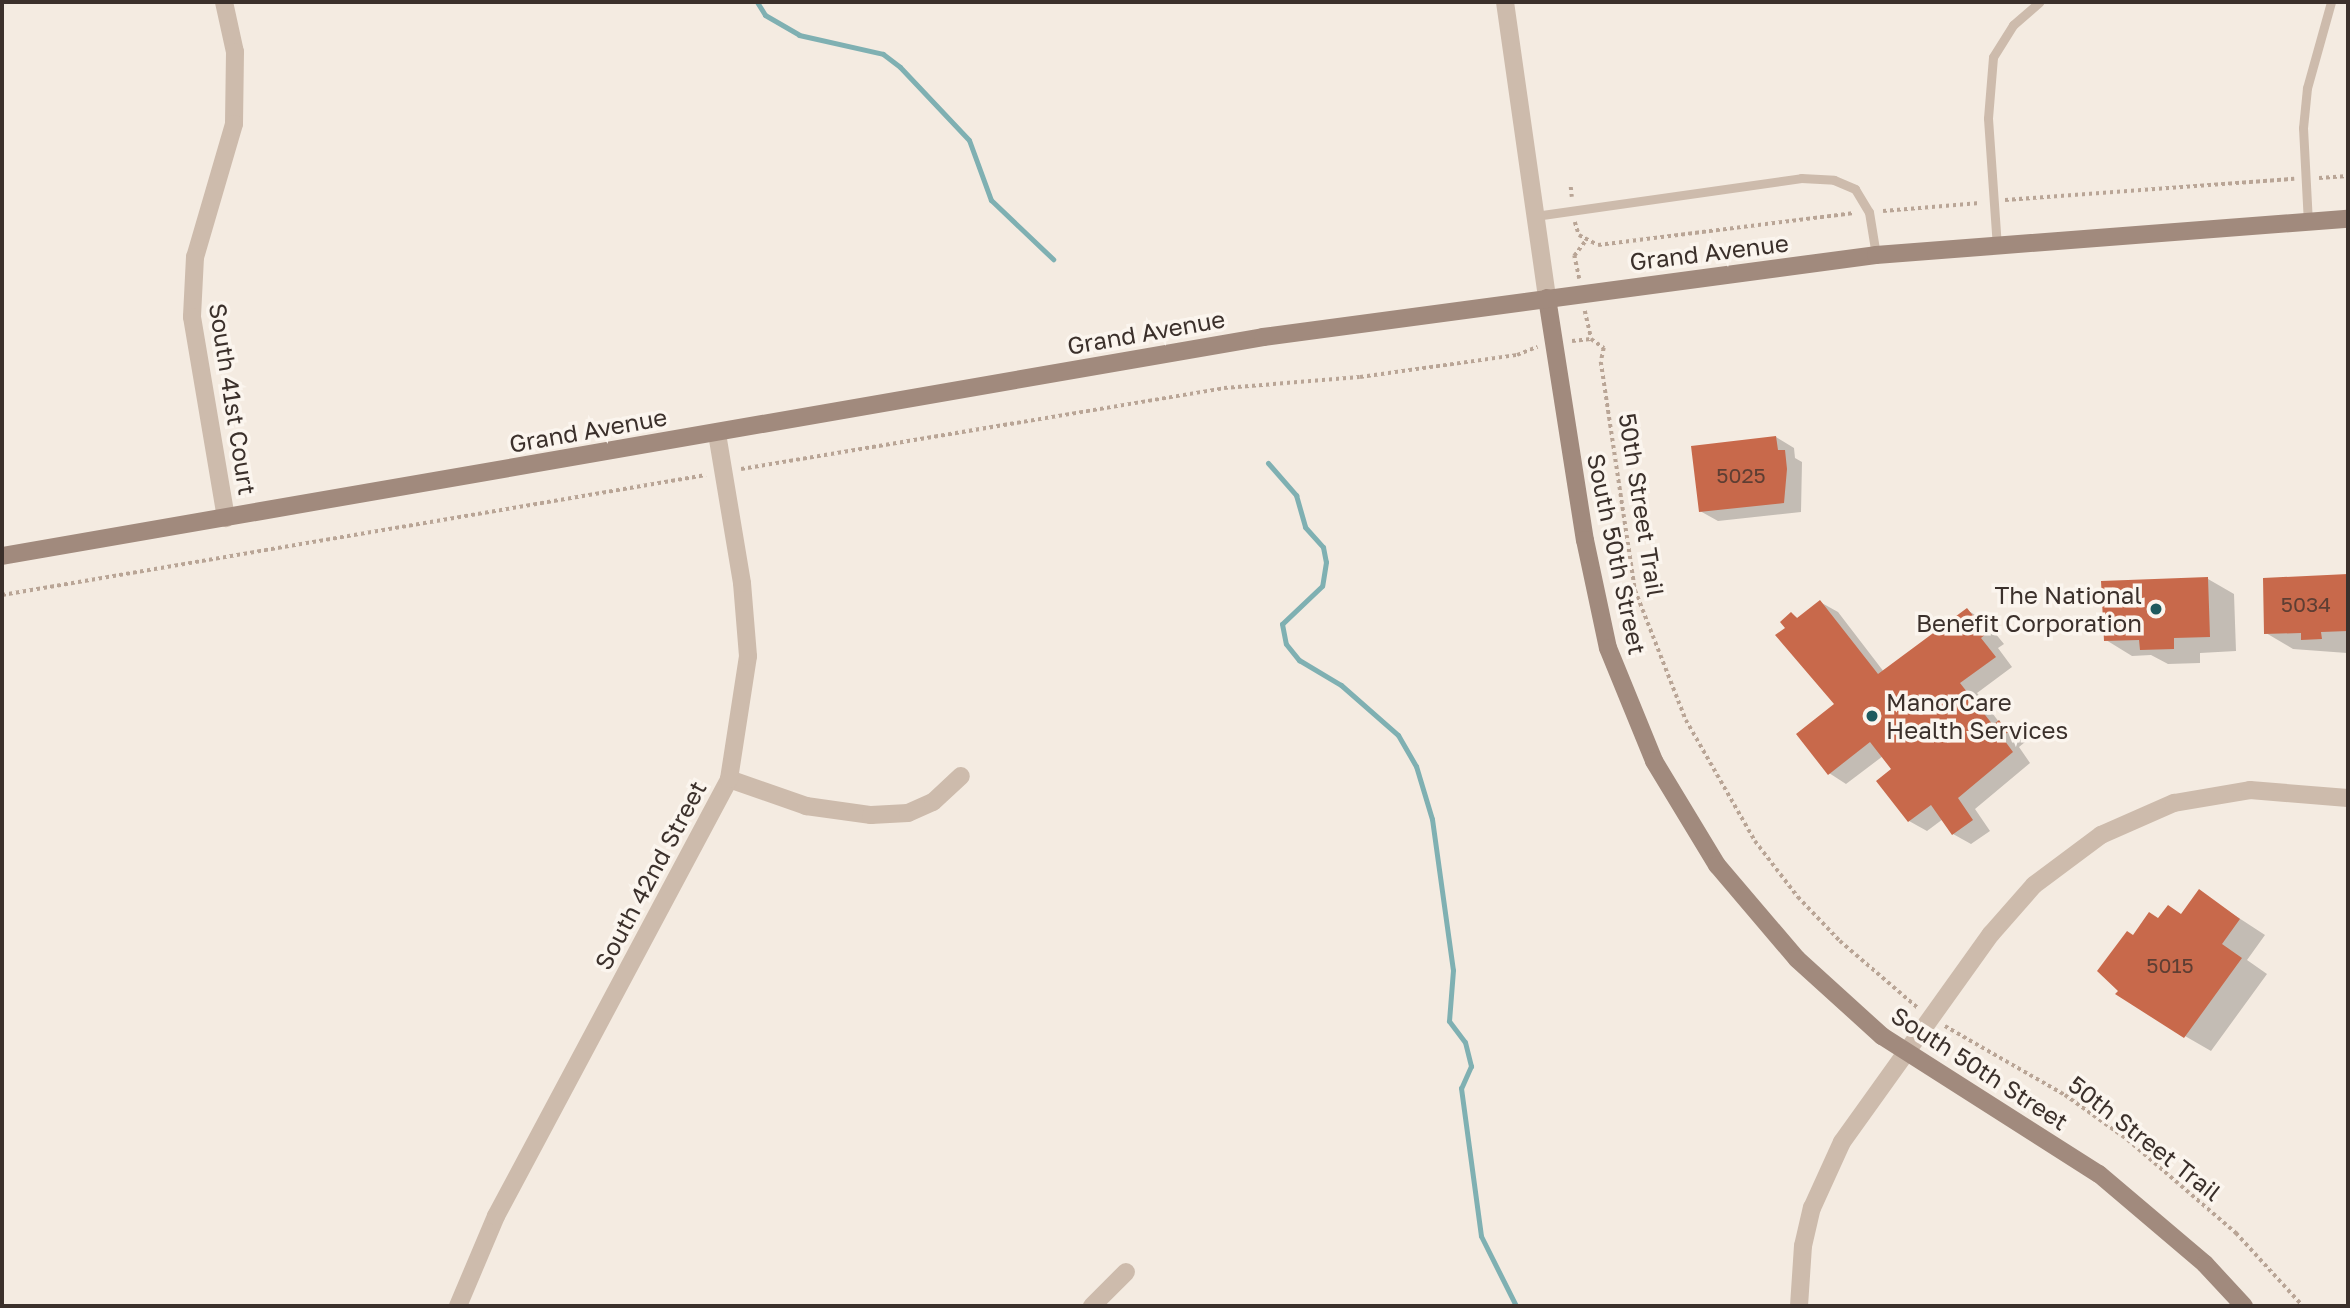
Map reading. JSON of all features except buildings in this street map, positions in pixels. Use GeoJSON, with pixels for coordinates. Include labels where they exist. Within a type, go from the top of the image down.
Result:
{"type":"FeatureCollection","features":[{"type":"Feature","properties":{"kind":"main road","name":"Grand Avenue"},"geometry":{"type":"LineString","coordinates":[[2,556],[1263,337],[1876,255],[2308,225],[2348,219]]}},
{"type":"Feature","properties":{"kind":"main road","name":"Grand Avenue"},"geometry":{"type":"LineString","coordinates":[[2308,225],[2348,228]]}},
{"type":"Feature","properties":{"kind":"main road","name":"South 50th Street"},"geometry":{"type":"LineString","coordinates":[[1547,298],[1585,540],[1605,636],[1654,761],[1684,814],[1754,912],[1838,999],[1906,1054],[2099,1174],[2167,1230],[2244,1306]]}},
{"type":"Feature","properties":{"kind":"street","name":"South 41st Court"},"geometry":{"type":"LineString","coordinates":[[224,2],[235,52],[234,124],[195,257],[192,305],[226,517]]}},
{"type":"Feature","properties":{"kind":"street","name":"South 50th Street"},"geometry":{"type":"LineString","coordinates":[[1505,2],[1547,298]]}},
{"type":"Feature","properties":{"kind":"street","name":"South 42nd Street"},"geometry":{"type":"LineString","coordinates":[[458,1306],[496,1216],[729,779],[748,656],[725,471],[717,433]]}},
{"type":"Feature","properties":{"kind":"street"},"geometry":{"type":"LineString","coordinates":[[729,779],[806,806],[871,815],[908,813],[933,802],[961,776]]}},
{"type":"Feature","properties":{"kind":"street"},"geometry":{"type":"LineString","coordinates":[[1799,1306],[1803,1245],[1825,1175],[1854,1123],[2006,914],[2050,871],[2101,835],[2138,816],[2211,794],[2290,789],[2348,798]]}},
{"type":"Feature","properties":{"kind":"street"},"geometry":{"type":"LineString","coordinates":[[1092,1306],[1126,1272]]}},
{"type":"Feature","properties":{"kind":"lane"},"geometry":{"type":"LineString","coordinates":[[1997,247],[1988,118],[1993,57],[2013,25],[2039,2]]}},
{"type":"Feature","properties":{"kind":"lane"},"geometry":{"type":"LineString","coordinates":[[2308,225],[2305,178],[2306,88],[2331,2]]}},
{"type":"Feature","properties":{"kind":"lane"},"geometry":{"type":"LineString","coordinates":[[1535,216],[1801,178],[1834,180],[1855,189],[1869,212],[1876,255]]}},
{"type":"Feature","properties":{"kind":"path"},"geometry":{"type":"LineString","coordinates":[[1574,256],[1586,240],[1598,245],[1869,212],[2348,176]]}},
{"type":"Feature","properties":{"kind":"path","name":"50th Street Trail"},"geometry":{"type":"LineString","coordinates":[[1591,339],[1604,348],[1601,362],[1635,590],[1686,720],[1755,841],[1798,897],[1840,941],[1919,1009]]}},
{"type":"Feature","properties":{"kind":"path"},"geometry":{"type":"LineString","coordinates":[[2,595],[1224,388],[1360,377],[1517,355],[1524,348]]}},
{"type":"Feature","properties":{"kind":"path","name":"50th Street Trail"},"geometry":{"type":"LineString","coordinates":[[1944,1025],[2065,1095],[2128,1140],[2236,1233],[2303,1306]]}},
{"type":"Feature","properties":{"kind":"waterway"},"geometry":{"type":"LineString","coordinates":[[757,2],[765,15],[799,35],[883,54],[900,67],[969,140],[991,200],[1053,259]]}},
{"type":"Feature","properties":{"kind":"waterway"},"geometry":{"type":"LineString","coordinates":[[1268,463],[1296,495],[1305,527],[1323,547],[1326,562],[1322,586],[1282,624],[1286,644],[1299,660],[1341,685],[1398,735],[1416,766],[1432,819],[1453,970],[1449,1021],[1465,1042],[1471,1066],[1461,1088],[1481,1236],[1516,1306]]}},
{"type":"Feature","properties":{"kind":"place","name":"The National Benefit Corporation"},"geometry":{"type":"Point","coordinates":[2156,609]}},
{"type":"Feature","properties":{"kind":"place","name":"ManorCare Health Services"},"geometry":{"type":"Point","coordinates":[1872,716]}}]}
